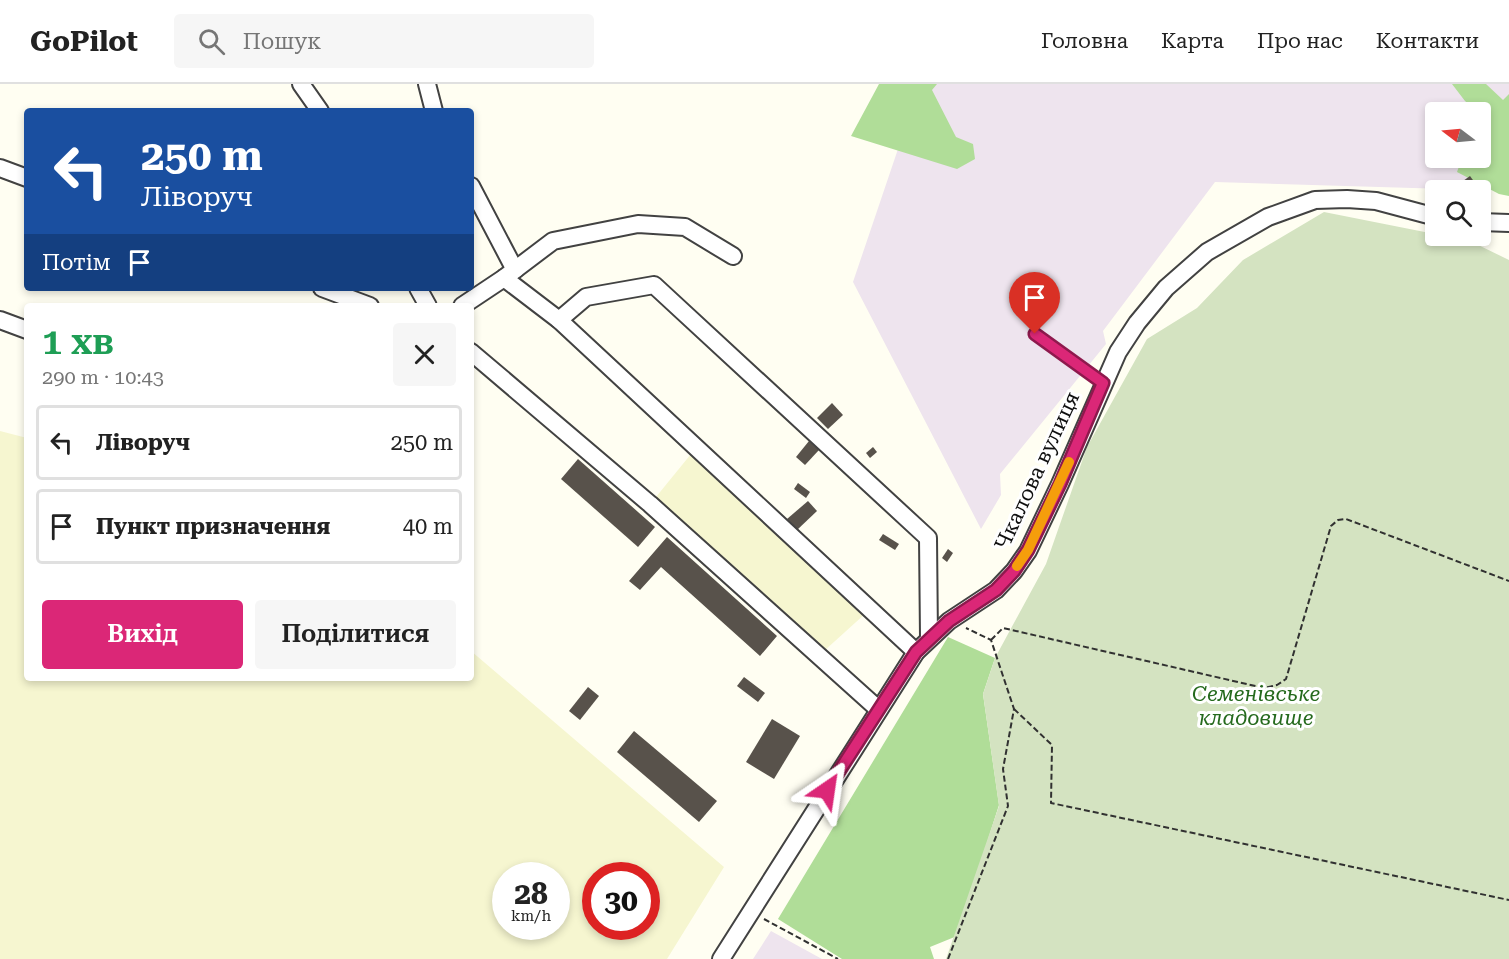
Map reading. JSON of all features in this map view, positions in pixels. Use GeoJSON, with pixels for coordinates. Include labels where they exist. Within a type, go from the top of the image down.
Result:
{"type":"FeatureCollection","features":[{"type":"Feature","properties":{"kind":"street"},"geometry":{"type":"LineString","coordinates":[[301,84],[318,108]]}},
{"type":"Feature","properties":{"kind":"street"},"geometry":{"type":"LineString","coordinates":[[427,84],[433,108]]}},
{"type":"Feature","properties":{"kind":"street"},"geometry":{"type":"LineString","coordinates":[[0,168],[24,177]]}},
{"type":"Feature","properties":{"kind":"street"},"geometry":{"type":"LineString","coordinates":[[474,193],[510,274],[916,652]]}},
{"type":"Feature","properties":{"kind":"street","name":"Чкалова вулиця"},"geometry":{"type":"LineString","coordinates":[[721,959],[916,652],[949,621],[996,590],[1014,571],[1028,550],[1060,484],[1118,352],[1137,323],[1166,288],[1207,252],[1268,217],[1315,200],[1376,201],[1425,214]]}},
{"type":"Feature","properties":{"kind":"street"},"geometry":{"type":"LineString","coordinates":[[1491,222],[1509,223]]}},
{"type":"Feature","properties":{"kind":"street"},"geometry":{"type":"LineString","coordinates":[[466,303],[553,241],[638,224],[685,227],[733,256]]}},
{"type":"Feature","properties":{"kind":"street"},"geometry":{"type":"LineString","coordinates":[[560,320],[586,297],[654,285],[928,538],[929,638]]}},
{"type":"Feature","properties":{"kind":"street"},"geometry":{"type":"LineString","coordinates":[[330,291],[362,303]]}},
{"type":"Feature","properties":{"kind":"street"},"geometry":{"type":"LineString","coordinates":[[0,320],[24,329]]}},
{"type":"Feature","properties":{"kind":"street"},"geometry":{"type":"LineString","coordinates":[[474,355],[650,504],[878,709]]}},
{"type":"Feature","properties":{"kind":"lane"},"geometry":{"type":"LineString","coordinates":[[1035,334],[1103,383]]}},
{"type":"Feature","properties":{"kind":"path"},"geometry":{"type":"LineString","coordinates":[[991,640],[1003,628],[1264,688],[1277,685],[1286,679],[1331,526],[1338,520],[1346,519],[1509,581]]}},
{"type":"Feature","properties":{"kind":"path"},"geometry":{"type":"LineString","coordinates":[[948,959],[1008,806],[1003,769],[1014,709],[991,640],[949,621]]}},
{"type":"Feature","properties":{"kind":"path"},"geometry":{"type":"LineString","coordinates":[[1014,709],[1052,744],[1051,803],[1509,900]]}},
{"type":"Feature","properties":{"kind":"path"},"geometry":{"type":"LineString","coordinates":[[751,912],[838,959]]}},
{"type":"Feature","properties":{"kind":"shaded area"},"geometry":{"type":"Polygon","coordinates":[[[920,84],[1509,84],[1509,106],[1491,127],[1491,102],[1425,102],[1425,168],[1470,168],[1476,180],[1425,180],[1425,188],[1215,182],[1103,331],[1106,344],[1000,474],[1001,495],[981,529],[853,282],[920,84]]]}},
{"type":"Feature","properties":{"kind":"shaded area"},"geometry":{"type":"Polygon","coordinates":[[[771,931],[822,959],[753,959],[771,931]]]}},
{"type":"Feature","properties":{"kind":"green space"},"geometry":{"type":"Polygon","coordinates":[[[879,84],[937,84],[932,90],[956,137],[973,144],[975,159],[957,169],[851,136],[879,84]]]}},
{"type":"Feature","properties":{"kind":"green space"},"geometry":{"type":"Polygon","coordinates":[[[1452,84],[1486,84],[1503,100],[1509,94],[1509,196],[1491,190],[1491,180],[1472,180],[1457,172],[1458,168],[1491,168],[1491,102],[1465,101],[1452,84]]]}},
{"type":"Feature","properties":{"kind":"green space","name":"Семенівське кладовище"},"geometry":{"type":"Polygon","coordinates":[[[1324,212],[1425,232],[1425,246],[1480,246],[1509,260],[1509,959],[946,959],[999,806],[983,694],[995,658],[1046,564],[1087,447],[1147,339],[1197,308],[1243,260],[1324,212]]]}},
{"type":"Feature","properties":{"kind":"green space"},"geometry":{"type":"Polygon","coordinates":[[[0,431],[24,437],[24,681],[474,681],[474,654],[724,867],[667,959],[0,959],[0,431]]]}},
{"type":"Feature","properties":{"kind":"green space"},"geometry":{"type":"Polygon","coordinates":[[[691,454],[866,613],[824,651],[656,497],[691,454]]]}},
{"type":"Feature","properties":{"kind":"green space"},"geometry":{"type":"Polygon","coordinates":[[[948,637],[995,658],[983,694],[999,805],[957,936],[930,947],[934,959],[842,959],[778,919],[948,637]]]}},
{"type":"Feature","properties":{"kind":"building"},"geometry":{"type":"Polygon","coordinates":[[[832,403],[843,415],[828,429],[817,418],[832,403]]]}},
{"type":"Feature","properties":{"kind":"building"},"geometry":{"type":"Polygon","coordinates":[[[809,441],[819,450],[805,465],[796,457],[809,441]]]}},
{"type":"Feature","properties":{"kind":"building"},"geometry":{"type":"Polygon","coordinates":[[[873,447],[877,452],[870,458],[866,453],[873,447]]]}},
{"type":"Feature","properties":{"kind":"building"},"geometry":{"type":"Polygon","coordinates":[[[578,459],[655,527],[638,547],[561,479],[578,459]]]}},
{"type":"Feature","properties":{"kind":"building"},"geometry":{"type":"Polygon","coordinates":[[[798,483],[810,492],[806,498],[794,489],[798,483]]]}},
{"type":"Feature","properties":{"kind":"building"},"geometry":{"type":"Polygon","coordinates":[[[808,501],[817,511],[797,530],[787,519],[808,501]]]}},
{"type":"Feature","properties":{"kind":"building"},"geometry":{"type":"Polygon","coordinates":[[[883,534],[899,544],[895,550],[879,540],[883,534]]]}},
{"type":"Feature","properties":{"kind":"building"},"geometry":{"type":"Polygon","coordinates":[[[667,537],[777,636],[760,656],[661,567],[640,590],[629,581],[667,537]]]}},
{"type":"Feature","properties":{"kind":"building"},"geometry":{"type":"Polygon","coordinates":[[[948,549],[953,553],[947,562],[942,558],[948,549]]]}},
{"type":"Feature","properties":{"kind":"building"},"geometry":{"type":"Polygon","coordinates":[[[744,677],[765,693],[758,702],[737,686],[744,677]]]}},
{"type":"Feature","properties":{"kind":"building"},"geometry":{"type":"Polygon","coordinates":[[[588,687],[599,696],[580,720],[569,711],[588,687]]]}},
{"type":"Feature","properties":{"kind":"building"},"geometry":{"type":"Polygon","coordinates":[[[772,719],[800,736],[774,779],[746,762],[772,719]]]}},
{"type":"Feature","properties":{"kind":"building"},"geometry":{"type":"Polygon","coordinates":[[[634,731],[717,801],[699,822],[617,752],[634,731]]]}},
{"type":"Feature","properties":{"kind":"slow traffic"},"geometry":{"type":"LineString","coordinates":[[1017,566],[1028,550],[1069,462]]}},
{"type":"Feature","properties":{"kind":"route"},"geometry":{"type":"LineString","coordinates":[[827,790],[916,652],[949,621],[996,590],[1014,571],[1028,550],[1060,484],[1103,383],[1035,334]]}}]}
